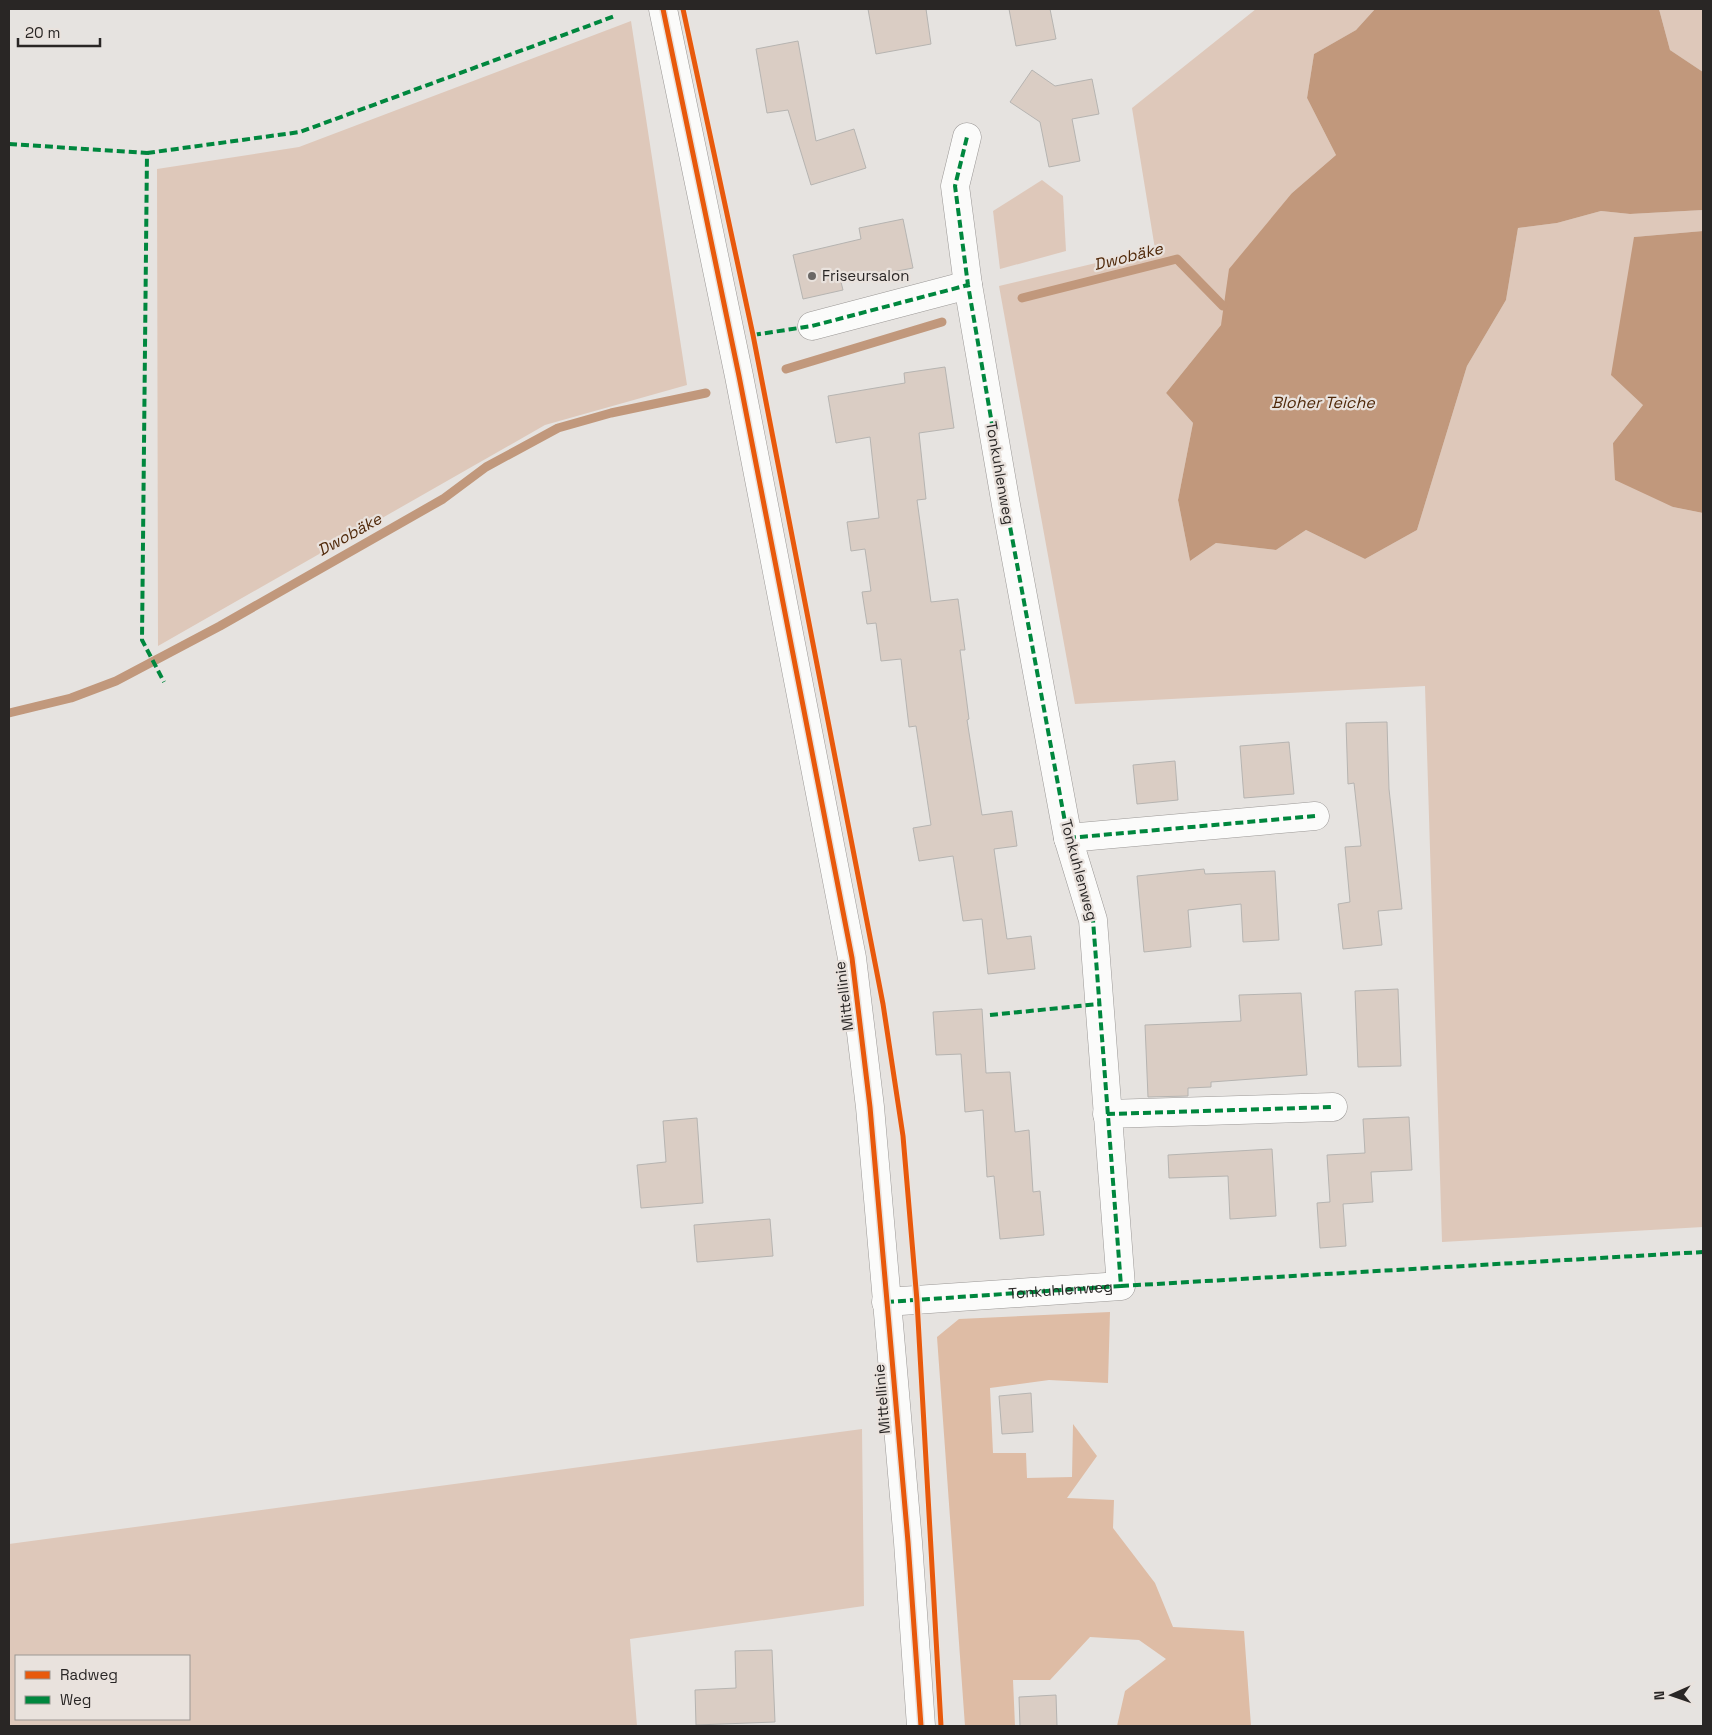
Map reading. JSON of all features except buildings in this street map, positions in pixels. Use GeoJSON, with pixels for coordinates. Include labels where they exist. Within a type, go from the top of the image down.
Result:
{"type":"FeatureCollection","features":[{"type":"Feature","properties":{"kind":"street","name":"Mittellinie"},"geometry":{"type":"LineString","coordinates":[[663,9],[741,386],[852,958],[870,1107],[908,1542],[921,1726]]}},
{"type":"Feature","properties":{"kind":"street","name":"Tonkuhlenweg"},"geometry":{"type":"LineString","coordinates":[[886,1302],[1121,1286],[1094,920],[1068,838],[1006,505],[968,285],[955,186],[967,138]]}},
{"type":"Feature","properties":{"kind":"street"},"geometry":{"type":"LineString","coordinates":[[812,326],[968,285]]}},
{"type":"Feature","properties":{"kind":"street"},"geometry":{"type":"LineString","coordinates":[[1068,838],[1315,816]]}},
{"type":"Feature","properties":{"kind":"street"},"geometry":{"type":"LineString","coordinates":[[1107,1114],[1333,1107]]}},
{"type":"Feature","properties":{"kind":"shaded area"},"geometry":{"type":"Polygon","coordinates":[[[1256,9],[1375,9],[1356,30],[1314,54],[1307,98],[1336,155],[1292,193],[1221,325],[1166,393],[1193,423],[1178,500],[1190,561],[1216,543],[1276,550],[1306,530],[1365,559],[1417,530],[1467,366],[1506,300],[1518,228],[1557,223],[1601,211],[1630,214],[1703,210],[1703,231],[1634,237],[1643,405],[1613,443],[1673,507],[1703,513],[1703,1227],[1442,1242],[1425,686],[1075,704],[999,286],[1155,249],[1132,108],[1256,9]]]}},
{"type":"Feature","properties":{"kind":"shaded area"},"geometry":{"type":"Polygon","coordinates":[[[1659,9],[1703,9],[1703,72],[1670,50],[1659,9]]]}},
{"type":"Feature","properties":{"kind":"shaded area"},"geometry":{"type":"Polygon","coordinates":[[[631,21],[687,385],[545,425],[158,646],[157,169],[299,147],[631,21]]]}},
{"type":"Feature","properties":{"kind":"shaded area"},"geometry":{"type":"Polygon","coordinates":[[[1042,180],[1063,196],[1066,251],[1000,269],[993,211],[1042,180]]]}},
{"type":"Feature","properties":{"kind":"shaded area"},"geometry":{"type":"Polygon","coordinates":[[[1110,1312],[1108,1383],[1049,1380],[990,1388],[993,1453],[1026,1453],[1027,1478],[1072,1477],[1073,1424],[1097,1456],[1067,1498],[1114,1500],[1113,1528],[1155,1583],[1173,1627],[1244,1631],[1251,1726],[1117,1726],[1125,1691],[1166,1659],[1139,1640],[1090,1637],[1050,1680],[1013,1680],[1015,1726],[965,1726],[937,1337],[959,1319],[1110,1312]]]}},
{"type":"Feature","properties":{"kind":"shaded area"},"geometry":{"type":"Polygon","coordinates":[[[862,1429],[864,1606],[630,1639],[637,1726],[9,1726],[9,1544],[862,1429]]]}},
{"type":"Feature","properties":{"kind":"water","name":"Bloher Teiche"},"geometry":{"type":"Polygon","coordinates":[[[1375,9],[1659,9],[1670,50],[1703,72],[1703,210],[1630,214],[1601,211],[1557,223],[1518,228],[1506,300],[1467,366],[1417,530],[1365,559],[1306,530],[1276,550],[1216,543],[1190,561],[1178,500],[1193,423],[1166,393],[1221,325],[1229,269],[1292,193],[1336,155],[1307,98],[1314,54],[1356,30],[1375,9]]]}},
{"type":"Feature","properties":{"kind":"water"},"geometry":{"type":"Polygon","coordinates":[[[1703,231],[1703,513],[1673,507],[1615,480],[1613,443],[1643,405],[1611,375],[1634,237],[1703,231]]]}},
{"type":"Feature","properties":{"kind":"waterway","name":"Dwobäke"},"geometry":{"type":"LineString","coordinates":[[1022,298],[1177,259],[1223,306]]}},
{"type":"Feature","properties":{"kind":"waterway","name":"Dwobäke"},"geometry":{"type":"LineString","coordinates":[[786,369],[942,322]]}},
{"type":"Feature","properties":{"kind":"waterway","name":"Dwobäke"},"geometry":{"type":"LineString","coordinates":[[9,713],[71,698],[116,681],[220,626],[443,499],[486,467],[558,428],[611,413],[706,393]]}},
{"type":"Feature","properties":{"kind":"marked path"},"geometry":{"type":"LineString","coordinates":[[147,153],[300,132],[615,16]]}},
{"type":"Feature","properties":{"kind":"marked path"},"geometry":{"type":"LineString","coordinates":[[886,1302],[1121,1286],[1093,920],[1068,838],[1006,505],[968,285],[955,186],[967,137]]}},
{"type":"Feature","properties":{"kind":"marked path"},"geometry":{"type":"LineString","coordinates":[[9,144],[147,153],[142,640],[164,682]]}},
{"type":"Feature","properties":{"kind":"marked path"},"geometry":{"type":"LineString","coordinates":[[753,335],[812,326],[968,285]]}},
{"type":"Feature","properties":{"kind":"marked path"},"geometry":{"type":"LineString","coordinates":[[1068,838],[1315,816]]}},
{"type":"Feature","properties":{"kind":"marked path"},"geometry":{"type":"LineString","coordinates":[[990,1015],[1099,1004]]}},
{"type":"Feature","properties":{"kind":"marked path"},"geometry":{"type":"LineString","coordinates":[[1107,1114],[1333,1107]]}},
{"type":"Feature","properties":{"kind":"marked path"},"geometry":{"type":"LineString","coordinates":[[1121,1286],[1703,1252]]}},
{"type":"Feature","properties":{"kind":"cycle path"},"geometry":{"type":"LineString","coordinates":[[663,9],[739,376],[852,958],[870,1107],[908,1542],[921,1726]]}},
{"type":"Feature","properties":{"kind":"cycle path"},"geometry":{"type":"LineString","coordinates":[[683,9],[753,335],[883,1004],[903,1136],[917,1301],[941,1726]]}},
{"type":"Feature","properties":{"kind":"place","name":"Friseursalon"},"geometry":{"type":"Point","coordinates":[812,276]}}]}
